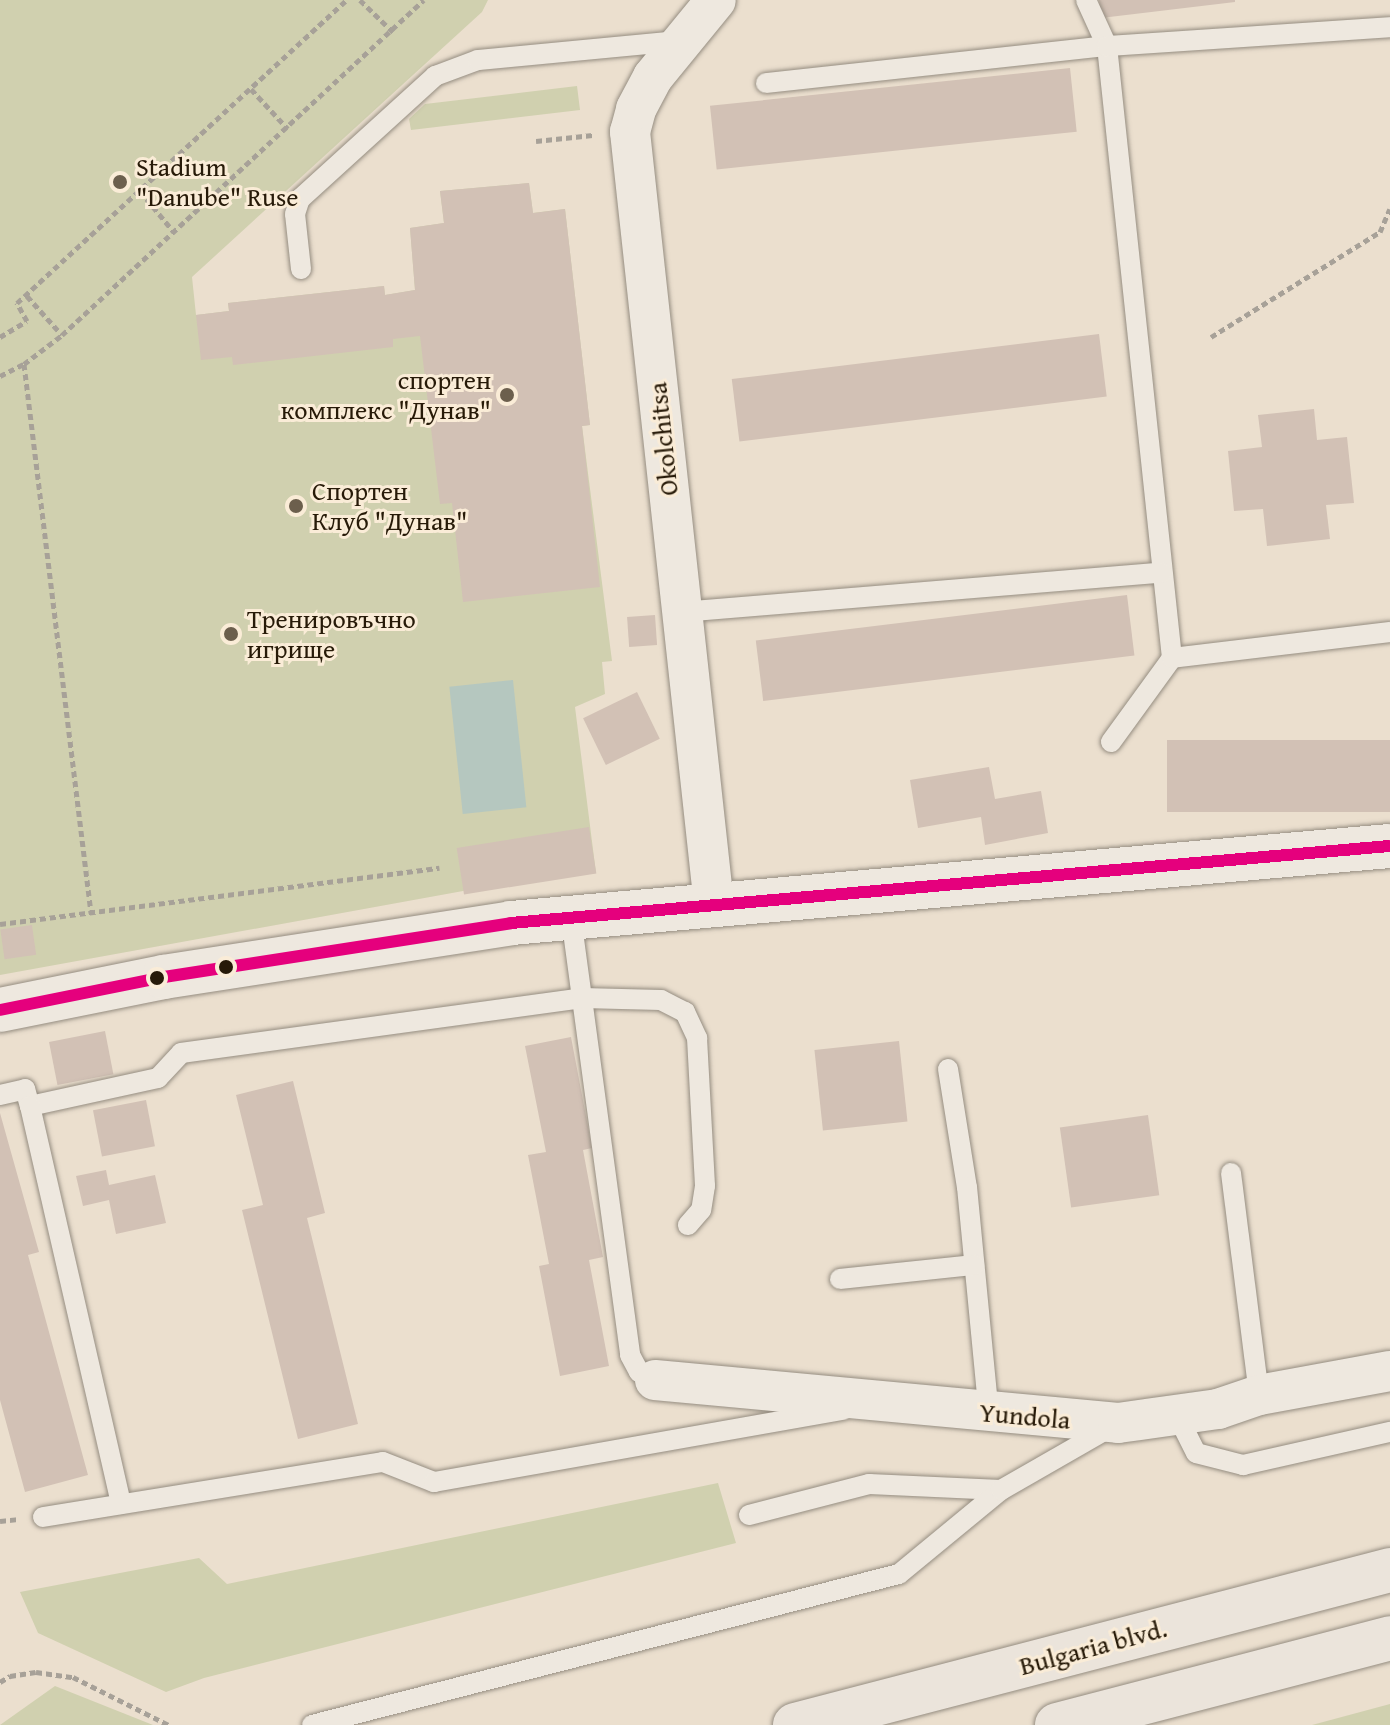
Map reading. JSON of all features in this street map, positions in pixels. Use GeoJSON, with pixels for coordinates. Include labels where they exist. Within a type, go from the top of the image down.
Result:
{"type":"FeatureCollection","features":[{"type":"Feature","properties":{"kind":"highway","name":"Bulgaria blvd."},"geometry":{"type":"LineString","coordinates":[[795,1725],[1390,1570]]}},
{"type":"Feature","properties":{"kind":"highway"},"geometry":{"type":"LineString","coordinates":[[1057,1725],[1390,1638]]}},
{"type":"Feature","properties":{"kind":"street","name":"Okolchitsa"},"geometry":{"type":"LineString","coordinates":[[714,905],[630,132],[636,109],[679,41],[716,0]]}},
{"type":"Feature","properties":{"kind":"street"},"geometry":{"type":"LineString","coordinates":[[0,1010],[164,977],[417,936],[571,917],[1390,846]]}},
{"type":"Feature","properties":{"kind":"street","name":"Yundola"},"geometry":{"type":"LineString","coordinates":[[655,1380],[989,1414],[1118,1423],[1218,1409],[1259,1395],[1390,1371]]}},
{"type":"Feature","properties":{"kind":"lane"},"geometry":{"type":"LineString","coordinates":[[1086,0],[1107,46],[1172,658],[1111,742]]}},
{"type":"Feature","properties":{"kind":"lane"},"geometry":{"type":"LineString","coordinates":[[766,83],[1107,46],[1390,27]]}},
{"type":"Feature","properties":{"kind":"lane"},"geometry":{"type":"LineString","coordinates":[[301,269],[295,214],[300,199],[435,76],[478,60],[679,41]]}},
{"type":"Feature","properties":{"kind":"lane"},"geometry":{"type":"LineString","coordinates":[[682,612],[1161,573]]}},
{"type":"Feature","properties":{"kind":"lane"},"geometry":{"type":"LineString","coordinates":[[1172,658],[1390,632]]}},
{"type":"Feature","properties":{"kind":"lane"},"geometry":{"type":"LineString","coordinates":[[571,917],[630,1355],[639,1372],[655,1380]]}},
{"type":"Feature","properties":{"kind":"lane"},"geometry":{"type":"LineString","coordinates":[[30,1106],[158,1078],[181,1053],[582,998],[661,1000],[685,1012],[697,1038],[705,1186],[701,1210],[688,1225]]}},
{"type":"Feature","properties":{"kind":"lane"},"geometry":{"type":"LineString","coordinates":[[948,1069],[974,1265],[989,1414]]}},
{"type":"Feature","properties":{"kind":"lane"},"geometry":{"type":"LineString","coordinates":[[0,1095],[25,1089],[121,1504]]}},
{"type":"Feature","properties":{"kind":"lane"},"geometry":{"type":"LineString","coordinates":[[1231,1173],[1259,1395]]}},
{"type":"Feature","properties":{"kind":"lane"},"geometry":{"type":"LineString","coordinates":[[840,1279],[974,1265]]}},
{"type":"Feature","properties":{"kind":"lane"},"geometry":{"type":"LineString","coordinates":[[43,1517],[383,1462],[434,1482],[889,1403]]}},
{"type":"Feature","properties":{"kind":"lane"},"geometry":{"type":"LineString","coordinates":[[1177,1415],[1196,1453],[1243,1465],[1390,1432]]}},
{"type":"Feature","properties":{"kind":"lane"},"geometry":{"type":"LineString","coordinates":[[312,1725],[899,1574],[1001,1490],[1118,1423]]}},
{"type":"Feature","properties":{"kind":"lane"},"geometry":{"type":"LineString","coordinates":[[749,1515],[869,1484],[1001,1490]]}},
{"type":"Feature","properties":{"kind":"path"},"geometry":{"type":"LineString","coordinates":[[0,337],[27,321],[17,303],[346,0]]}},
{"type":"Feature","properties":{"kind":"path"},"geometry":{"type":"LineString","coordinates":[[360,0],[393,32]]}},
{"type":"Feature","properties":{"kind":"path"},"geometry":{"type":"LineString","coordinates":[[0,376],[24,364],[62,335],[393,32],[424,0]]}},
{"type":"Feature","properties":{"kind":"path"},"geometry":{"type":"LineString","coordinates":[[251,89],[288,129]]}},
{"type":"Feature","properties":{"kind":"path"},"geometry":{"type":"LineString","coordinates":[[536,141],[579,137]]}},
{"type":"Feature","properties":{"kind":"path"},"geometry":{"type":"LineString","coordinates":[[140,191],[174,232]]}},
{"type":"Feature","properties":{"kind":"path"},"geometry":{"type":"LineString","coordinates":[[1211,337],[1380,232],[1390,209]]}},
{"type":"Feature","properties":{"kind":"path"},"geometry":{"type":"LineString","coordinates":[[27,296],[62,335]]}},
{"type":"Feature","properties":{"kind":"path"},"geometry":{"type":"LineString","coordinates":[[24,364],[91,913]]}},
{"type":"Feature","properties":{"kind":"path"},"geometry":{"type":"LineString","coordinates":[[0,924],[439,868]]}},
{"type":"Feature","properties":{"kind":"path"},"geometry":{"type":"LineString","coordinates":[[0,1682],[10,1676],[36,1672],[73,1677],[169,1725]]}},
{"type":"Feature","properties":{"kind":"green space","name":"Спортен Клуб \"Дунав\""},"geometry":{"type":"Polygon","coordinates":[[[0,0],[488,0],[482,12],[192,277],[196,315],[229,311],[228,303],[384,286],[385,295],[415,290],[410,228],[444,223],[440,191],[529,183],[533,213],[565,209],[590,425],[582,426],[612,661],[602,662],[605,694],[575,707],[596,873],[463,891],[0,975],[0,0]]]}},
{"type":"Feature","properties":{"kind":"green space"},"geometry":{"type":"Polygon","coordinates":[[[577,86],[580,110],[411,130],[409,119],[425,104],[577,86]]]}},
{"type":"Feature","properties":{"kind":"green space"},"geometry":{"type":"Polygon","coordinates":[[[718,1483],[736,1543],[204,1678],[166,1692],[38,1633],[20,1592],[199,1558],[227,1584],[718,1483]]]}},
{"type":"Feature","properties":{"kind":"green space"},"geometry":{"type":"Polygon","coordinates":[[[55,1686],[153,1725],[0,1725],[55,1686]]]}},
{"type":"Feature","properties":{"kind":"green space"},"geometry":{"type":"Polygon","coordinates":[[[1390,1704],[1390,1725],[1312,1725],[1390,1704]]]}},
{"type":"Feature","properties":{"kind":"shaded area"},"geometry":{"type":"Polygon","coordinates":[[[513,680],[526,807],[463,814],[449,687],[513,680]]]}},
{"type":"Feature","properties":{"kind":"building"},"geometry":{"type":"Polygon","coordinates":[[[1099,0],[1235,0],[1235,2],[1101,18],[1099,0]]]}},
{"type":"Feature","properties":{"kind":"building"},"geometry":{"type":"Polygon","coordinates":[[[1070,68],[1077,132],[717,169],[710,106],[1070,68]]]}},
{"type":"Feature","properties":{"kind":"building","name":"спортен комплекс \"Дунав\""},"geometry":{"type":"Polygon","coordinates":[[[529,183],[533,213],[565,209],[590,425],[582,426],[600,587],[463,602],[452,503],[440,504],[420,336],[393,339],[393,347],[233,365],[232,357],[201,360],[196,315],[229,311],[228,303],[384,286],[385,295],[415,290],[410,228],[444,223],[440,191],[529,183]]]}},
{"type":"Feature","properties":{"kind":"building"},"geometry":{"type":"Polygon","coordinates":[[[1099,334],[1107,397],[739,442],[732,379],[1099,334]]]}},
{"type":"Feature","properties":{"kind":"building"},"geometry":{"type":"Polygon","coordinates":[[[1314,409],[1317,440],[1347,437],[1354,503],[1326,505],[1330,539],[1267,546],[1263,509],[1234,511],[1228,451],[1262,447],[1258,415],[1314,409]]]}},
{"type":"Feature","properties":{"kind":"building"},"geometry":{"type":"Polygon","coordinates":[[[1127,595],[1134,656],[763,701],[756,641],[1127,595]]]}},
{"type":"Feature","properties":{"kind":"building"},"geometry":{"type":"Polygon","coordinates":[[[655,615],[657,645],[629,647],[627,617],[655,615]]]}},
{"type":"Feature","properties":{"kind":"building"},"geometry":{"type":"Polygon","coordinates":[[[637,692],[660,739],[606,765],[583,718],[637,692]]]}},
{"type":"Feature","properties":{"kind":"building"},"geometry":{"type":"Polygon","coordinates":[[[1167,740],[1390,740],[1390,812],[1167,812],[1167,740]]]}},
{"type":"Feature","properties":{"kind":"building"},"geometry":{"type":"Polygon","coordinates":[[[989,767],[995,799],[1041,791],[1048,833],[985,845],[981,817],[918,828],[910,780],[989,767]]]}},
{"type":"Feature","properties":{"kind":"building"},"geometry":{"type":"Polygon","coordinates":[[[589,827],[596,873],[464,894],[457,848],[589,827]]]}},
{"type":"Feature","properties":{"kind":"building"},"geometry":{"type":"Polygon","coordinates":[[[32,925],[36,955],[4,959],[0,929],[32,925]]]}},
{"type":"Feature","properties":{"kind":"building"},"geometry":{"type":"Polygon","coordinates":[[[105,1031],[113,1074],[57,1085],[49,1042],[105,1031]]]}},
{"type":"Feature","properties":{"kind":"building"},"geometry":{"type":"Polygon","coordinates":[[[571,1037],[592,1148],[583,1150],[603,1257],[589,1260],[609,1366],[560,1376],[539,1266],[549,1264],[528,1155],[546,1152],[525,1046],[571,1037]]]}},
{"type":"Feature","properties":{"kind":"building"},"geometry":{"type":"Polygon","coordinates":[[[899,1041],[907,1122],[823,1130],[814,1050],[899,1041]]]}},
{"type":"Feature","properties":{"kind":"building"},"geometry":{"type":"Polygon","coordinates":[[[293,1081],[325,1213],[307,1218],[358,1424],[298,1439],[242,1210],[263,1205],[236,1095],[293,1081]]]}},
{"type":"Feature","properties":{"kind":"building"},"geometry":{"type":"Polygon","coordinates":[[[146,1100],[155,1146],[102,1156],[93,1110],[146,1100]]]}},
{"type":"Feature","properties":{"kind":"building"},"geometry":{"type":"Polygon","coordinates":[[[0,1113],[39,1252],[28,1255],[88,1475],[25,1492],[0,1400],[0,1113]]]}},
{"type":"Feature","properties":{"kind":"building"},"geometry":{"type":"Polygon","coordinates":[[[1148,1115],[1159,1195],[1071,1208],[1060,1127],[1148,1115]]]}},
{"type":"Feature","properties":{"kind":"building"},"geometry":{"type":"Polygon","coordinates":[[[106,1170],[109,1185],[155,1175],[166,1223],[116,1234],[109,1200],[83,1206],[76,1176],[106,1170]]]}},
{"type":"Feature","properties":{"kind":"transit line"},"geometry":{"type":"LineString","coordinates":[[0,1010],[164,977],[511,923],[1390,846]]}},
{"type":"Feature","properties":{"kind":"place","name":"Stadium \"Danube\" Ruse"},"geometry":{"type":"Point","coordinates":[120,182]}},
{"type":"Feature","properties":{"kind":"place","name":"спортен комплекс \"Дунав\""},"geometry":{"type":"Point","coordinates":[507,395]}},
{"type":"Feature","properties":{"kind":"place","name":"Спортен Клуб \"Дунав\""},"geometry":{"type":"Point","coordinates":[296,506]}},
{"type":"Feature","properties":{"kind":"place","name":"Тренировъчно игрище"},"geometry":{"type":"Point","coordinates":[231,634]}}]}
